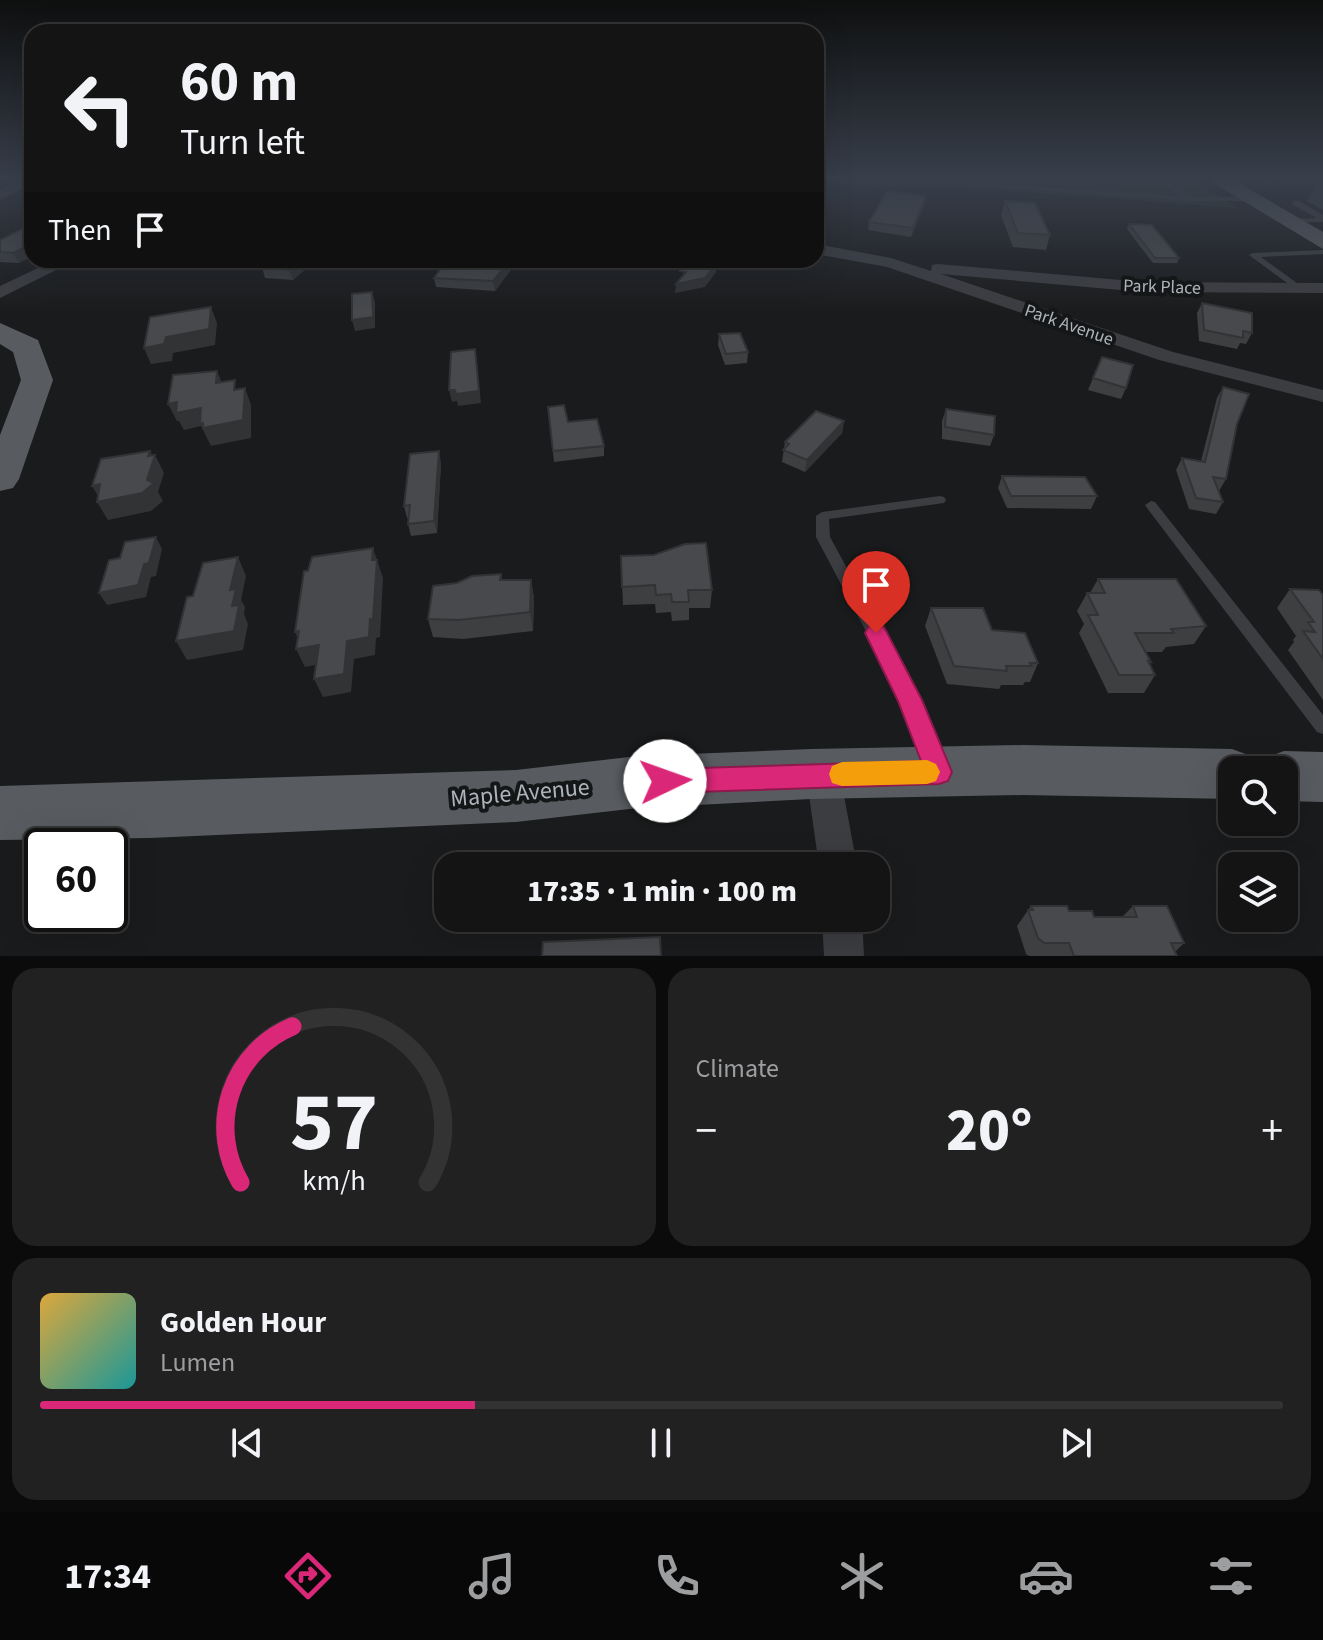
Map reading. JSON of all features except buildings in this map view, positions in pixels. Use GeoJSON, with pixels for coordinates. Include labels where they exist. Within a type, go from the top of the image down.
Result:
{"type":"FeatureCollection","features":[{"type":"Feature","properties":{"kind":"main road"},"geometry":{"type":"LineString","coordinates":[[1304,224],[1323,242]]}},
{"type":"Feature","properties":{"kind":"main road"},"geometry":{"type":"LineString","coordinates":[[0,332],[27,347],[37,380],[0,479]]}},
{"type":"Feature","properties":{"kind":"main road","name":"Maple Avenue"},"geometry":{"type":"LineString","coordinates":[[11,806],[516,796],[638,782],[823,774],[1218,774]]}},
{"type":"Feature","properties":{"kind":"main road"},"geometry":{"type":"LineString","coordinates":[[1298,776],[1323,777]]}},
{"type":"Feature","properties":{"kind":"street","name":"Park Avenue"},"geometry":{"type":"LineString","coordinates":[[824,250],[891,263],[1180,361],[1323,396]]}},
{"type":"Feature","properties":{"kind":"street","name":"Park Place"},"geometry":{"type":"LineString","coordinates":[[891,263],[1001,277],[1143,287],[1323,288]]}},
{"type":"Feature","properties":{"kind":"street"},"geometry":{"type":"LineString","coordinates":[[0,293],[52,268]]}},
{"type":"Feature","properties":{"kind":"street"},"geometry":{"type":"LineString","coordinates":[[999,302],[992,293],[1001,277]]}},
{"type":"Feature","properties":{"kind":"street"},"geometry":{"type":"LineString","coordinates":[[823,774],[836,852]]}},
{"type":"Feature","properties":{"kind":"street"},"geometry":{"type":"LineString","coordinates":[[843,932],[844,956]]}},
{"type":"Feature","properties":{"kind":"lane"},"geometry":{"type":"LineString","coordinates":[[1298,288],[1253,255],[1323,252]]}},
{"type":"Feature","properties":{"kind":"lane"},"geometry":{"type":"LineString","coordinates":[[939,772],[910,700],[823,537],[822,516],[940,500]]}},
{"type":"Feature","properties":{"kind":"lane"},"geometry":{"type":"LineString","coordinates":[[1151,505],[1323,727]]}},
{"type":"Feature","properties":{"kind":"slow traffic"},"geometry":{"type":"LineString","coordinates":[[842,774],[927,772]]}},
{"type":"Feature","properties":{"kind":"route"},"geometry":{"type":"LineString","coordinates":[[665,781],[939,772],[910,700],[876,633]]}}]}
